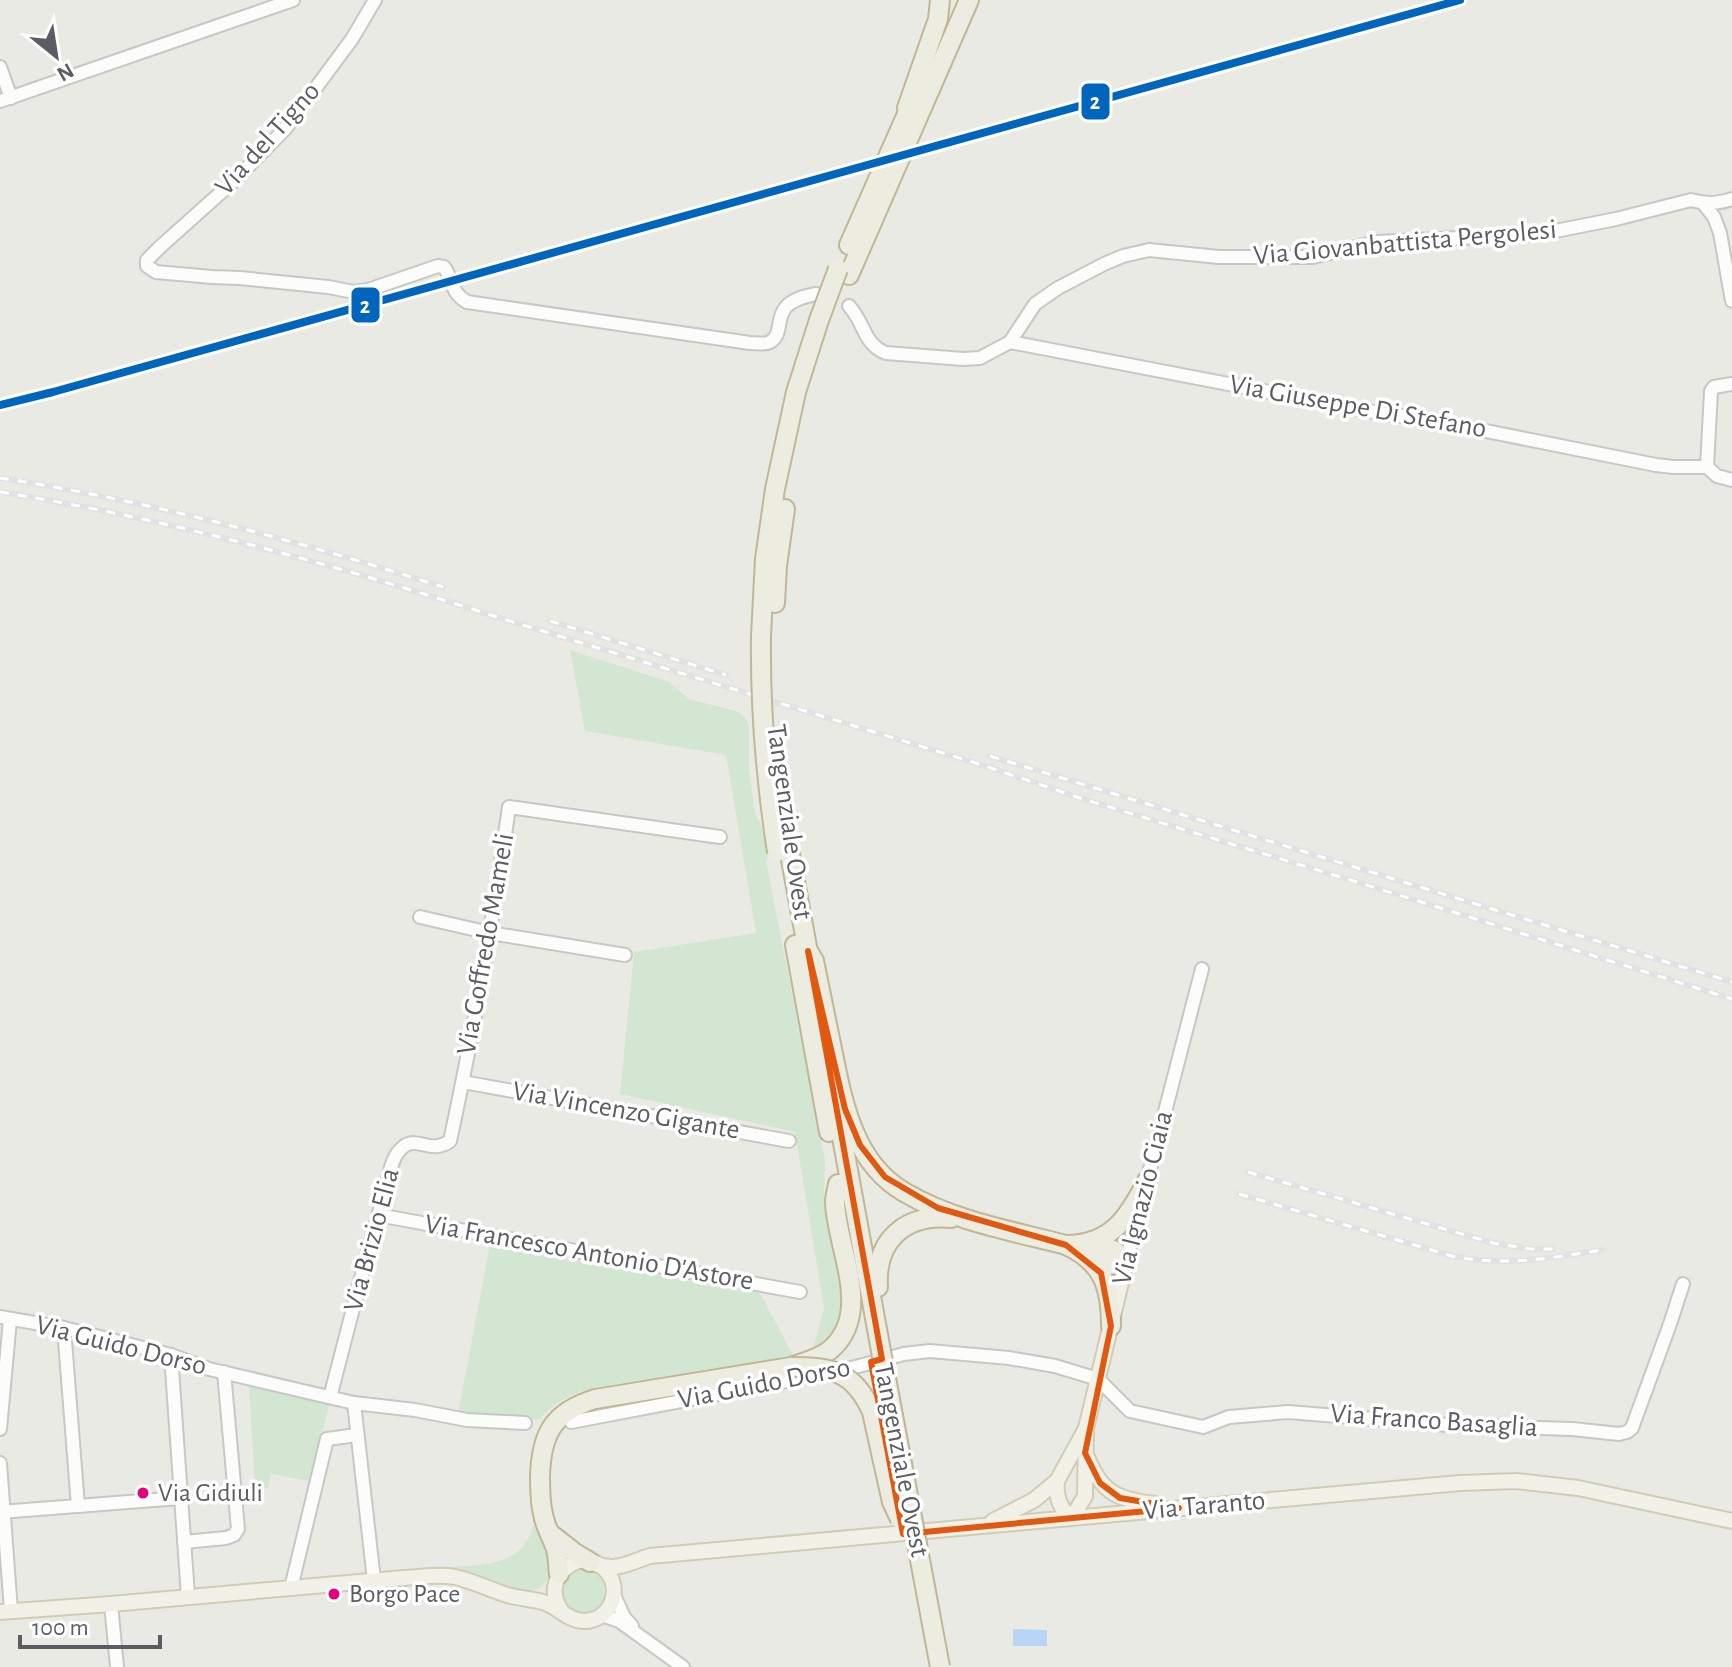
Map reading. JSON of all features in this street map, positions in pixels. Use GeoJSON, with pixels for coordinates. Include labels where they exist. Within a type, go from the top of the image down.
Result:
{"type":"FeatureCollection","features":[{"type":"Feature","properties":{"kind":"highway"},"geometry":{"type":"LineString","coordinates":[[909,119],[907,103],[938,19],[940,0]]}},
{"type":"Feature","properties":{"kind":"highway","name":"Tangenziale Ovest"},"geometry":{"type":"LineString","coordinates":[[927,1667],[900,1519],[879,1352],[808,951],[770,804],[763,734],[767,637],[765,559],[775,489],[796,392],[956,0]]}},
{"type":"Feature","properties":{"kind":"highway","name":"Tangenziale Ovest"},"geometry":{"type":"LineString","coordinates":[[909,119],[928,96],[969,0]]}},
{"type":"Feature","properties":{"kind":"highway"},"geometry":{"type":"LineString","coordinates":[[928,96],[934,90],[965,26],[983,0]]}},
{"type":"Feature","properties":{"kind":"highway","name":"Tangenziale Ovest"},"geometry":{"type":"LineString","coordinates":[[783,850],[838,1184],[895,1426],[940,1667]]}},
{"type":"Feature","properties":{"kind":"highway"},"geometry":{"type":"LineString","coordinates":[[808,951],[814,961],[841,1094],[851,1127],[871,1162],[901,1191],[938,1208],[1080,1251],[1109,1248],[1126,1262]]}},
{"type":"Feature","properties":{"kind":"highway"},"geometry":{"type":"LineString","coordinates":[[1088,1250],[1124,1219],[1147,1181]]}},
{"type":"Feature","properties":{"kind":"highway"},"geometry":{"type":"LineString","coordinates":[[791,1367],[829,1351],[838,1341],[850,1317],[851,1292],[835,1201],[838,1184]]}},
{"type":"Feature","properties":{"kind":"highway"},"geometry":{"type":"LineString","coordinates":[[879,1352],[877,1269],[890,1240],[921,1219],[970,1220]]}},
{"type":"Feature","properties":{"kind":"highway"},"geometry":{"type":"LineString","coordinates":[[1088,1250],[1108,1291],[1111,1326]]}},
{"type":"Feature","properties":{"kind":"highway"},"geometry":{"type":"LineString","coordinates":[[558,1577],[556,1550],[542,1511],[542,1446],[547,1432],[570,1408],[614,1395],[791,1367],[820,1367],[837,1372],[858,1387],[867,1399],[892,1502],[900,1519]]}},
{"type":"Feature","properties":{"kind":"highway"},"geometry":{"type":"LineString","coordinates":[[550,1533],[567,1548],[594,1563]]}},
{"type":"Feature","properties":{"kind":"main road","name":"Via Ignazio Ciaia"},"geometry":{"type":"LineString","coordinates":[[1069,1518],[1085,1496],[1086,1428],[1126,1262]]}},
{"type":"Feature","properties":{"kind":"main road","name":"Via Ignazio Ciaia"},"geometry":{"type":"LineString","coordinates":[[981,1527],[1034,1500],[1057,1481],[1086,1428]]}},
{"type":"Feature","properties":{"kind":"main road"},"geometry":{"type":"LineString","coordinates":[[1085,1453],[1100,1483],[1120,1498],[1179,1508]]}},
{"type":"Feature","properties":{"kind":"main road"},"geometry":{"type":"LineString","coordinates":[[1057,1481],[1057,1498],[1069,1518]]}},
{"type":"Feature","properties":{"kind":"main road","name":"Via Taranto"},"geometry":{"type":"LineString","coordinates":[[506,1595],[547,1588],[572,1564],[580,1561],[610,1568],[650,1556],[1460,1483],[1516,1481],[1578,1488],[1732,1521]]}},
{"type":"Feature","properties":{"kind":"main road","name":"Via Taranto"},"geometry":{"type":"LineString","coordinates":[[6,1612],[448,1576],[506,1595],[542,1602],[580,1621],[596,1618],[606,1611],[618,1582],[630,1569],[674,1555]]}},
{"type":"Feature","properties":{"kind":"main road"},"geometry":{"type":"LineString","coordinates":[[594,1563],[607,1572],[614,1592]]}},
{"type":"Feature","properties":{"kind":"main road"},"geometry":{"type":"LineString","coordinates":[[558,1577],[554,1594],[563,1613]]}},
{"type":"Feature","properties":{"kind":"street"},"geometry":{"type":"LineString","coordinates":[[0,67],[5,100],[293,0]]}},
{"type":"Feature","properties":{"kind":"street","name":"Via del Tigno"},"geometry":{"type":"LineString","coordinates":[[375,0],[352,39],[286,128],[236,179],[160,247],[147,260],[147,266],[156,272],[240,278],[354,292],[438,266],[444,267],[458,297],[467,302],[750,343],[772,341],[783,310],[790,302],[816,294]]}},
{"type":"Feature","properties":{"kind":"street","name":"Via Giovanbattista Pergolesi"},"geometry":{"type":"LineString","coordinates":[[1010,342],[1035,304],[1044,297],[1104,264],[1149,250],[1219,257],[1313,257],[1377,242],[1540,234],[1691,200],[1721,203],[1732,199]]}},
{"type":"Feature","properties":{"kind":"street"},"geometry":{"type":"LineString","coordinates":[[1703,203],[1714,217],[1720,233],[1732,301]]}},
{"type":"Feature","properties":{"kind":"street"},"geometry":{"type":"LineString","coordinates":[[849,306],[869,341],[876,349],[886,353],[980,358],[1010,342]]}},
{"type":"Feature","properties":{"kind":"street","name":"Via Giuseppe Di Stefano"},"geometry":{"type":"LineString","coordinates":[[1010,342],[1656,465],[1707,467]]}},
{"type":"Feature","properties":{"kind":"street"},"geometry":{"type":"LineString","coordinates":[[1732,384],[1714,387],[1711,391],[1707,467],[1717,476],[1732,480]]}},
{"type":"Feature","properties":{"kind":"street","name":"Via Goffredo Mameli"},"geometry":{"type":"LineString","coordinates":[[463,1082],[509,807],[720,837]]}},
{"type":"Feature","properties":{"kind":"street"},"geometry":{"type":"LineString","coordinates":[[420,917],[490,933],[625,955]]}},
{"type":"Feature","properties":{"kind":"street","name":"Via Ignazio Ciaia"},"geometry":{"type":"LineString","coordinates":[[1126,1262],[1202,969]]}},
{"type":"Feature","properties":{"kind":"street","name":"Via Vincenzo Gigante"},"geometry":{"type":"LineString","coordinates":[[463,1082],[789,1141]]}},
{"type":"Feature","properties":{"kind":"street","name":"Via Brizio Elia"},"geometry":{"type":"LineString","coordinates":[[330,1397],[396,1155],[402,1147],[413,1142],[442,1147],[450,1141],[463,1082]]}},
{"type":"Feature","properties":{"kind":"street","name":"Via Francesco Antonio D'Astore"},"geometry":{"type":"LineString","coordinates":[[378,1215],[800,1292]]}},
{"type":"Feature","properties":{"kind":"street","name":"Via Franco Basaglia"},"geometry":{"type":"LineString","coordinates":[[1098,1379],[1130,1411],[1203,1427],[1229,1417],[1288,1412],[1447,1425],[1572,1429],[1619,1434],[1632,1428],[1683,1284]]}},
{"type":"Feature","properties":{"kind":"street"},"geometry":{"type":"LineString","coordinates":[[0,1429],[5,1318]]}},
{"type":"Feature","properties":{"kind":"street","name":"Via Guido Dorso"},"geometry":{"type":"LineString","coordinates":[[5,1318],[64,1328],[224,1372],[354,1403],[467,1420],[525,1423]]}},
{"type":"Feature","properties":{"kind":"street"},"geometry":{"type":"LineString","coordinates":[[64,1328],[78,1506]]}},
{"type":"Feature","properties":{"kind":"street","name":"Via Guido Dorso"},"geometry":{"type":"LineString","coordinates":[[571,1422],[930,1351],[1009,1358],[1055,1366],[1098,1379]]}},
{"type":"Feature","properties":{"kind":"street"},"geometry":{"type":"LineString","coordinates":[[171,1355],[188,1596]]}},
{"type":"Feature","properties":{"kind":"street"},"geometry":{"type":"LineString","coordinates":[[184,1542],[226,1538],[238,1529],[224,1372]]}},
{"type":"Feature","properties":{"kind":"street"},"geometry":{"type":"LineString","coordinates":[[354,1403],[374,1580]]}},
{"type":"Feature","properties":{"kind":"street"},"geometry":{"type":"LineString","coordinates":[[291,1588],[327,1439],[357,1435]]}},
{"type":"Feature","properties":{"kind":"street"},"geometry":{"type":"LineString","coordinates":[[0,1463],[6,1612]]}},
{"type":"Feature","properties":{"kind":"street"},"geometry":{"type":"LineString","coordinates":[[2,1512],[180,1498]]}},
{"type":"Feature","properties":{"kind":"street"},"geometry":{"type":"LineString","coordinates":[[614,1592],[624,1617],[639,1635]]}},
{"type":"Feature","properties":{"kind":"street"},"geometry":{"type":"LineString","coordinates":[[111,1604],[117,1667]]}},
{"type":"Feature","properties":{"kind":"street"},"geometry":{"type":"LineString","coordinates":[[596,1618],[612,1618],[683,1667]]}},
{"type":"Feature","properties":{"kind":"highlighted area"},"geometry":{"type":"Polygon","coordinates":[[[808,951],[845,1109],[860,1145],[885,1177],[938,1208],[1066,1245],[1101,1273],[1111,1326],[1085,1453],[1100,1483],[1120,1498],[1179,1508],[903,1534],[871,1362],[882,1359],[808,951]]]}},
{"type":"Feature","properties":{"kind":"green space"},"geometry":{"type":"Polygon","coordinates":[[[570,650],[669,682],[689,699],[739,712],[749,725],[749,768],[755,813],[766,834],[769,855],[766,861],[825,1160],[824,1198],[843,1297],[843,1316],[838,1331],[827,1344],[812,1352],[824,1308],[795,1132],[620,1094],[634,952],[756,933],[726,755],[585,731],[570,650]]]}},
{"type":"Feature","properties":{"kind":"green space"},"geometry":{"type":"Polygon","coordinates":[[[490,1245],[760,1293],[794,1357],[597,1387],[566,1398],[540,1419],[458,1413],[490,1245]]]}},
{"type":"Feature","properties":{"kind":"green space"},"geometry":{"type":"Polygon","coordinates":[[[249,1384],[330,1402],[310,1481],[271,1474],[268,1488],[255,1486],[249,1384]]]}},
{"type":"Feature","properties":{"kind":"green space"},"geometry":{"type":"Polygon","coordinates":[[[535,1520],[548,1546],[553,1567],[539,1588],[515,1591],[446,1567],[489,1564],[513,1555],[530,1535],[535,1520]]]}},
{"type":"Feature","properties":{"kind":"green space"},"geometry":{"type":"Polygon","coordinates":[[[584,1569],[600,1576],[607,1592],[600,1608],[584,1615],[568,1608],[561,1592],[568,1576],[584,1569]]]}},
{"type":"Feature","properties":{"kind":"water"},"geometry":{"type":"Polygon","coordinates":[[[1013,1629],[1047,1630],[1047,1646],[1013,1646],[1013,1629]]]}},
{"type":"Feature","properties":{"kind":"railway"},"geometry":{"type":"LineString","coordinates":[[0,478],[168,510],[443,587]]}},
{"type":"Feature","properties":{"kind":"railway"},"geometry":{"type":"LineString","coordinates":[[0,492],[189,530],[377,580],[1732,999]]}},
{"type":"Feature","properties":{"kind":"railway"},"geometry":{"type":"LineString","coordinates":[[550,621],[726,675]]}},
{"type":"Feature","properties":{"kind":"railway"},"geometry":{"type":"LineString","coordinates":[[990,756],[1732,982]]}},
{"type":"Feature","properties":{"kind":"railway"},"geometry":{"type":"LineString","coordinates":[[1248,1172],[1493,1243],[1553,1249]]}},
{"type":"Feature","properties":{"kind":"railway"},"geometry":{"type":"LineString","coordinates":[[1239,1194],[1452,1256],[1491,1261],[1527,1260],[1602,1250]]}},
{"type":"Feature","properties":{"kind":"transit line","name":"2"},"geometry":{"type":"LineString","coordinates":[[0,405],[1460,0]]}},
{"type":"Feature","properties":{"kind":"place","name":"Via Gidiuli"},"geometry":{"type":"Point","coordinates":[143,1493]}},
{"type":"Feature","properties":{"kind":"place","name":"Borgo Pace"},"geometry":{"type":"Point","coordinates":[334,1594]}}]}
